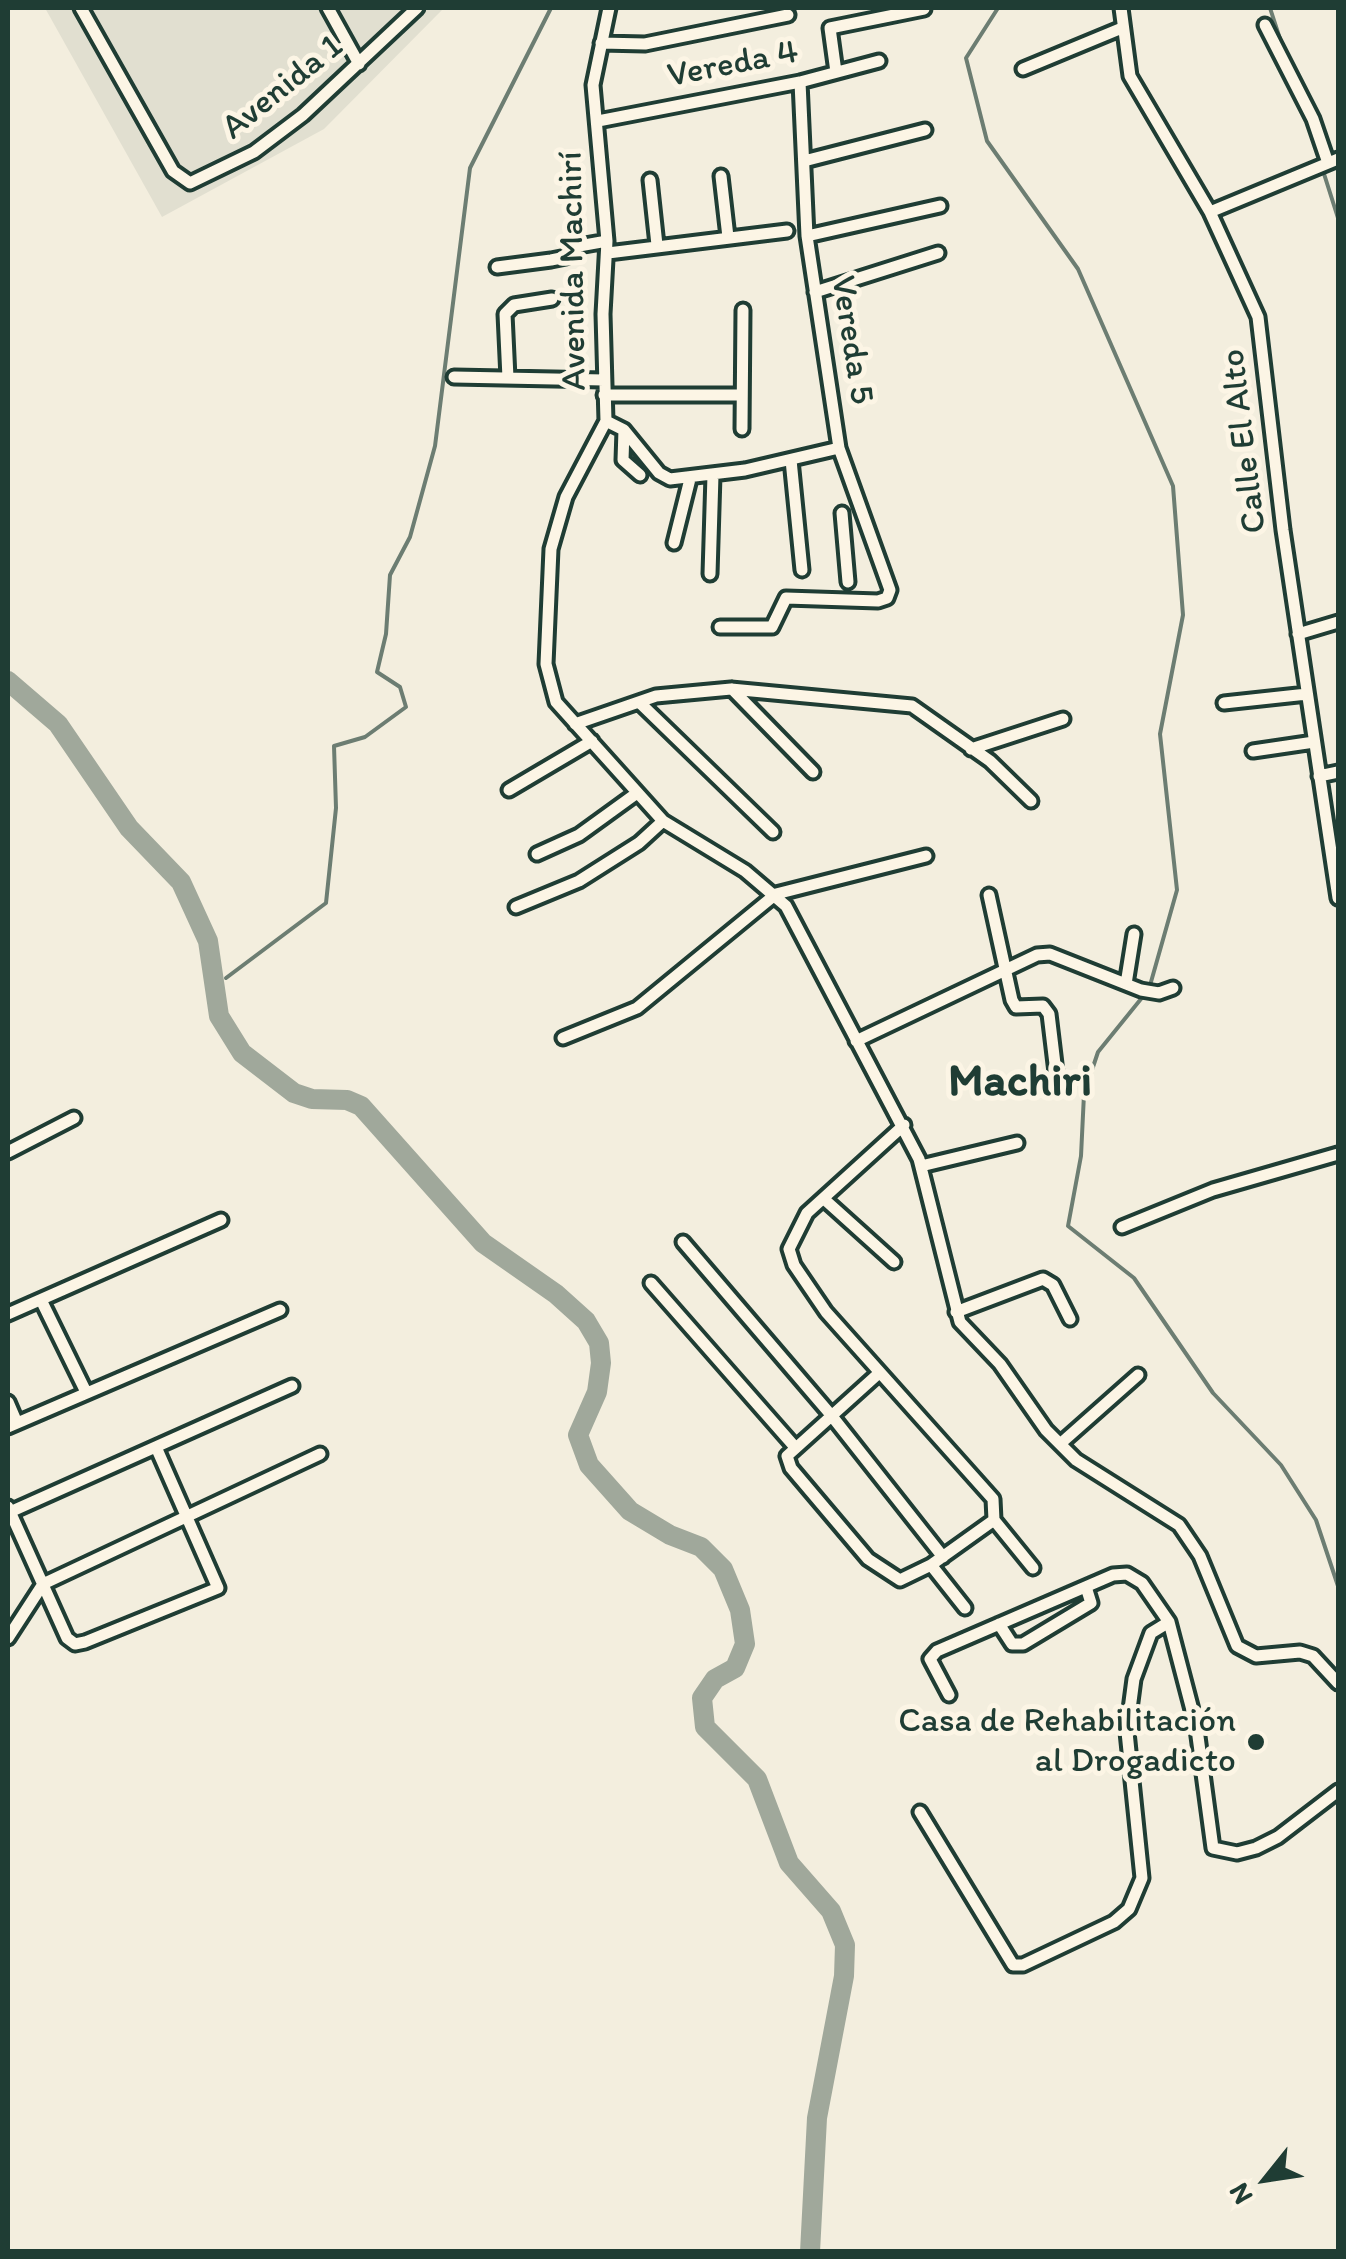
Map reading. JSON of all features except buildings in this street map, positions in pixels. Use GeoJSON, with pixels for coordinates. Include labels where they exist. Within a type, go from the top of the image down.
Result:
{"type":"FeatureCollection","features":[{"type":"Feature","properties":{"kind":"street","name":"Avenida 1"},"geometry":{"type":"LineString","coordinates":[[81,8],[174,171],[190,183],[254,152],[359,64],[417,8]]}},
{"type":"Feature","properties":{"kind":"street"},"geometry":{"type":"LineString","coordinates":[[328,8],[359,64]]}},
{"type":"Feature","properties":{"kind":"street","name":"Avenida Machirí"},"geometry":{"type":"LineString","coordinates":[[610,8],[592,86],[607,247],[606,421],[560,511],[548,572],[547,673],[556,702],[664,820],[776,894],[798,927],[904,1125],[921,1166],[956,1312],[1060,1444],[1093,1473],[1178,1525],[1200,1556],[1237,1646],[1256,1656],[1300,1652],[1313,1656],[1338,1683]]}},
{"type":"Feature","properties":{"kind":"street","name":"Calle El Alto"},"geometry":{"type":"LineString","coordinates":[[1121,8],[1130,76],[1210,212],[1258,317],[1298,634],[1338,898]]}},
{"type":"Feature","properties":{"kind":"street"},"geometry":{"type":"LineString","coordinates":[[836,72],[830,28],[924,9]]}},
{"type":"Feature","properties":{"kind":"street"},"geometry":{"type":"LineString","coordinates":[[600,42],[645,44],[788,15]]}},
{"type":"Feature","properties":{"kind":"street"},"geometry":{"type":"LineString","coordinates":[[1210,212],[1333,160],[1265,25]]}},
{"type":"Feature","properties":{"kind":"street"},"geometry":{"type":"LineString","coordinates":[[1023,69],[1122,28]]}},
{"type":"Feature","properties":{"kind":"street","name":"Vereda 4"},"geometry":{"type":"LineString","coordinates":[[598,121],[800,82],[879,61]]}},
{"type":"Feature","properties":{"kind":"street","name":"Vereda 5"},"geometry":{"type":"LineString","coordinates":[[720,626],[772,627],[786,598],[888,598],[890,590],[840,448],[807,236],[800,82]]}},
{"type":"Feature","properties":{"kind":"street"},"geometry":{"type":"LineString","coordinates":[[804,161],[925,130]]}},
{"type":"Feature","properties":{"kind":"street"},"geometry":{"type":"LineString","coordinates":[[721,176],[728,236]]}},
{"type":"Feature","properties":{"kind":"street"},"geometry":{"type":"LineString","coordinates":[[650,180],[657,244]]}},
{"type":"Feature","properties":{"kind":"street"},"geometry":{"type":"LineString","coordinates":[[807,236],[940,206]]}},
{"type":"Feature","properties":{"kind":"street"},"geometry":{"type":"LineString","coordinates":[[497,267],[551,260],[580,246],[657,244],[786,231]]}},
{"type":"Feature","properties":{"kind":"street"},"geometry":{"type":"LineString","coordinates":[[814,292],[938,252]]}},
{"type":"Feature","properties":{"kind":"street"},"geometry":{"type":"LineString","coordinates":[[508,378],[505,314],[514,305],[552,299]]}},
{"type":"Feature","properties":{"kind":"street"},"geometry":{"type":"LineString","coordinates":[[742,310],[742,430]]}},
{"type":"Feature","properties":{"kind":"street"},"geometry":{"type":"LineString","coordinates":[[454,377],[604,380]]}},
{"type":"Feature","properties":{"kind":"street"},"geometry":{"type":"LineString","coordinates":[[604,395],[742,394]]}},
{"type":"Feature","properties":{"kind":"street"},"geometry":{"type":"LineString","coordinates":[[606,421],[624,430],[660,473],[690,479],[840,448]]}},
{"type":"Feature","properties":{"kind":"street"},"geometry":{"type":"LineString","coordinates":[[624,430],[623,460],[640,475]]}},
{"type":"Feature","properties":{"kind":"street"},"geometry":{"type":"LineString","coordinates":[[791,460],[802,570]]}},
{"type":"Feature","properties":{"kind":"street"},"geometry":{"type":"LineString","coordinates":[[710,574],[713,476]]}},
{"type":"Feature","properties":{"kind":"street"},"geometry":{"type":"LineString","coordinates":[[674,543],[690,479]]}},
{"type":"Feature","properties":{"kind":"street"},"geometry":{"type":"LineString","coordinates":[[842,513],[848,582]]}},
{"type":"Feature","properties":{"kind":"street"},"geometry":{"type":"LineString","coordinates":[[845,550],[873,548]]}},
{"type":"Feature","properties":{"kind":"street"},"geometry":{"type":"LineString","coordinates":[[1298,634],[1338,622]]}},
{"type":"Feature","properties":{"kind":"street"},"geometry":{"type":"LineString","coordinates":[[575,724],[638,702],[731,689],[912,706],[1031,800]]}},
{"type":"Feature","properties":{"kind":"street"},"geometry":{"type":"LineString","coordinates":[[731,689],[813,772]]}},
{"type":"Feature","properties":{"kind":"street"},"geometry":{"type":"LineString","coordinates":[[1224,702],[1307,694]]}},
{"type":"Feature","properties":{"kind":"street"},"geometry":{"type":"LineString","coordinates":[[638,702],[773,832]]}},
{"type":"Feature","properties":{"kind":"street"},"geometry":{"type":"LineString","coordinates":[[971,749],[1063,718]]}},
{"type":"Feature","properties":{"kind":"street"},"geometry":{"type":"LineString","coordinates":[[508,790],[592,741]]}},
{"type":"Feature","properties":{"kind":"street"},"geometry":{"type":"LineString","coordinates":[[1253,751],[1314,742]]}},
{"type":"Feature","properties":{"kind":"street"},"geometry":{"type":"LineString","coordinates":[[1319,776],[1338,772]]}},
{"type":"Feature","properties":{"kind":"street"},"geometry":{"type":"LineString","coordinates":[[537,854],[579,835],[637,794]]}},
{"type":"Feature","properties":{"kind":"street"},"geometry":{"type":"LineString","coordinates":[[516,906],[579,881],[639,843],[664,820]]}},
{"type":"Feature","properties":{"kind":"street"},"geometry":{"type":"LineString","coordinates":[[563,1038],[637,1008],[776,894],[926,856]]}},
{"type":"Feature","properties":{"kind":"street"},"geometry":{"type":"LineString","coordinates":[[989,895],[1016,1007],[1043,1006],[1049,1014],[1058,1090]]}},
{"type":"Feature","properties":{"kind":"street"},"geometry":{"type":"LineString","coordinates":[[1126,984],[1134,934]]}},
{"type":"Feature","properties":{"kind":"street"},"geometry":{"type":"LineString","coordinates":[[856,1041],[1006,967],[1050,954],[1142,990],[1159,993],[1173,988]]}},
{"type":"Feature","properties":{"kind":"street"},"geometry":{"type":"LineString","coordinates":[[8,1152],[74,1118]]}},
{"type":"Feature","properties":{"kind":"street"},"geometry":{"type":"LineString","coordinates":[[904,1125],[807,1213],[789,1249],[815,1298],[878,1374],[993,1499],[994,1520],[1033,1568]]}},
{"type":"Feature","properties":{"kind":"street"},"geometry":{"type":"LineString","coordinates":[[921,1166],[1017,1144]]}},
{"type":"Feature","properties":{"kind":"street"},"geometry":{"type":"LineString","coordinates":[[1122,1228],[1213,1190],[1338,1154]]}},
{"type":"Feature","properties":{"kind":"street"},"geometry":{"type":"LineString","coordinates":[[824,1199],[894,1262]]}},
{"type":"Feature","properties":{"kind":"street"},"geometry":{"type":"LineString","coordinates":[[8,1314],[221,1220]]}},
{"type":"Feature","properties":{"kind":"street"},"geometry":{"type":"LineString","coordinates":[[683,1242],[831,1414],[943,1557]]}},
{"type":"Feature","properties":{"kind":"street"},"geometry":{"type":"LineString","coordinates":[[956,1312],[1043,1278],[1053,1285],[1070,1319]]}},
{"type":"Feature","properties":{"kind":"street"},"geometry":{"type":"LineString","coordinates":[[651,1284],[794,1446]]}},
{"type":"Feature","properties":{"kind":"street"},"geometry":{"type":"LineString","coordinates":[[41,1300],[86,1392]]}},
{"type":"Feature","properties":{"kind":"street"},"geometry":{"type":"LineString","coordinates":[[8,1402],[12,1425],[280,1310]]}},
{"type":"Feature","properties":{"kind":"street"},"geometry":{"type":"LineString","coordinates":[[878,1374],[794,1446],[787,1456],[792,1468],[868,1560],[900,1580],[931,1565],[994,1520]]}},
{"type":"Feature","properties":{"kind":"street"},"geometry":{"type":"LineString","coordinates":[[1060,1444],[1138,1375]]}},
{"type":"Feature","properties":{"kind":"street"},"geometry":{"type":"LineString","coordinates":[[156,1447],[218,1588],[75,1644],[67,1638],[9,1509],[292,1386]]}},
{"type":"Feature","properties":{"kind":"street"},"geometry":{"type":"LineString","coordinates":[[8,1638],[43,1584],[320,1454]]}},
{"type":"Feature","properties":{"kind":"street"},"geometry":{"type":"LineString","coordinates":[[931,1565],[965,1608]]}},
{"type":"Feature","properties":{"kind":"street"},"geometry":{"type":"LineString","coordinates":[[949,1695],[930,1658],[998,1624],[1128,1574],[1153,1596],[1169,1622],[1197,1729],[1213,1848],[1237,1854],[1267,1843],[1338,1790]]}},
{"type":"Feature","properties":{"kind":"street"},"geometry":{"type":"LineString","coordinates":[[998,1624],[1012,1644],[1023,1644],[1091,1603],[1086,1587]]}},
{"type":"Feature","properties":{"kind":"street"},"geometry":{"type":"LineString","coordinates":[[920,1812],[1014,1965],[1024,1965],[1114,1922],[1130,1908],[1142,1878],[1127,1732],[1134,1680],[1151,1634],[1169,1622]]}},
{"type":"Feature","properties":{"kind":"shaded area"},"geometry":{"type":"Polygon","coordinates":[[[45,8],[444,8],[324,129],[162,217],[45,8]]]}},
{"type":"Feature","properties":{"kind":"waterway"},"geometry":{"type":"LineString","coordinates":[[226,978],[326,903],[336,808],[334,746],[365,737],[406,707],[400,687],[377,672],[386,634],[390,575],[410,537],[435,446],[470,168],[551,8]]}},
{"type":"Feature","properties":{"kind":"waterway"},"geometry":{"type":"LineString","coordinates":[[998,8],[966,58],[987,141],[1078,269],[1173,486],[1183,615],[1160,734],[1177,890],[1149,989],[1098,1052],[1084,1094],[1081,1156],[1068,1226],[1134,1278],[1213,1393],[1281,1465],[1316,1520],[1338,1586]]}},
{"type":"Feature","properties":{"kind":"waterway"},"geometry":{"type":"LineString","coordinates":[[1270,8],[1284,51]]}},
{"type":"Feature","properties":{"kind":"waterway"},"geometry":{"type":"LineString","coordinates":[[1306,117],[1338,218]]}},
{"type":"Feature","properties":{"kind":"waterway"},"geometry":{"type":"LineString","coordinates":[[8,681],[58,724],[129,828],[181,882],[208,941],[219,1016],[242,1053],[294,1093],[312,1099],[347,1100],[361,1106],[483,1243],[556,1294],[586,1321],[599,1343],[601,1363],[597,1392],[578,1435],[589,1465],[630,1511],[670,1535],[701,1547],[723,1569],[740,1610],[745,1644],[735,1668],[715,1679],[702,1698],[705,1727],[757,1779],[789,1863],[831,1911],[845,1945],[844,1976],[817,2118],[810,2252]]}},
{"type":"Feature","properties":{"kind":"place","name":"Casa de Rehabilitación al Drogadicto"},"geometry":{"type":"Point","coordinates":[1256,1742]}},
{"type":"Feature","properties":{"kind":"district","name":"Machiri"},"geometry":{"type":"Point","coordinates":[1020,1084]}}]}
